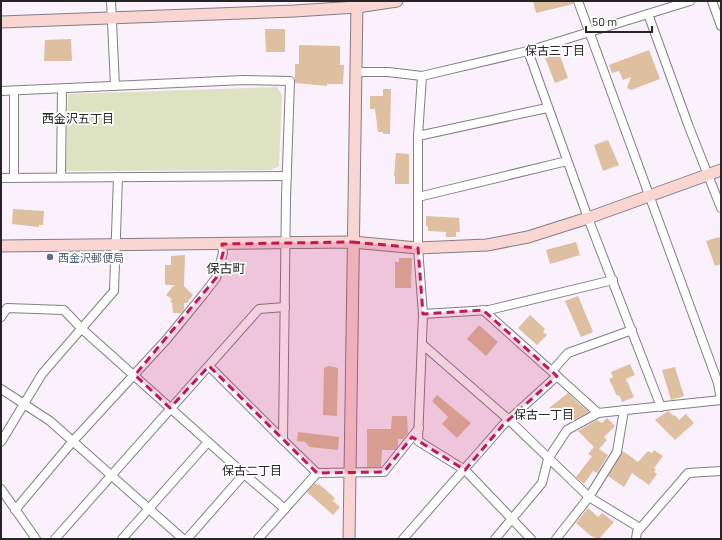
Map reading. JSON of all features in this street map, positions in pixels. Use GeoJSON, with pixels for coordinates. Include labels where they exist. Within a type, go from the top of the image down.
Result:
{"type":"FeatureCollection","features":[{"type":"Feature","properties":{"kind":"street"},"geometry":{"type":"LineString","coordinates":[[111,1],[115,86]]}},
{"type":"Feature","properties":{"kind":"street"},"geometry":{"type":"LineString","coordinates":[[2,22],[112,19],[397,1]]}},
{"type":"Feature","properties":{"kind":"street"},"geometry":{"type":"LineString","coordinates":[[495,539],[542,483],[548,459],[566,430],[598,413],[721,400],[718,383],[578,1]]}},
{"type":"Feature","properties":{"kind":"street"},"geometry":{"type":"LineString","coordinates":[[355,72],[388,72],[422,76],[528,51],[690,1]]}},
{"type":"Feature","properties":{"kind":"street"},"geometry":{"type":"LineString","coordinates":[[712,1],[721,26]]}},
{"type":"Feature","properties":{"kind":"street"},"geometry":{"type":"LineString","coordinates":[[350,539],[352,242],[357,4]]}},
{"type":"Feature","properties":{"kind":"street"},"geometry":{"type":"LineString","coordinates":[[648,14],[721,208]]}},
{"type":"Feature","properties":{"kind":"street"},"geometry":{"type":"LineString","coordinates":[[528,51],[567,162],[661,407]]}},
{"type":"Feature","properties":{"kind":"street"},"geometry":{"type":"LineString","coordinates":[[422,76],[418,136],[418,248],[423,314],[418,441],[465,470],[511,520],[531,539]]}},
{"type":"Feature","properties":{"kind":"street"},"geometry":{"type":"LineString","coordinates":[[1,91],[244,80],[290,81],[285,243],[283,440]]}},
{"type":"Feature","properties":{"kind":"street"},"geometry":{"type":"LineString","coordinates":[[61,177],[62,89]]}},
{"type":"Feature","properties":{"kind":"street"},"geometry":{"type":"LineString","coordinates":[[14,91],[14,178]]}},
{"type":"Feature","properties":{"kind":"street"},"geometry":{"type":"LineString","coordinates":[[418,136],[547,108]]}},
{"type":"Feature","properties":{"kind":"street"},"geometry":{"type":"LineString","coordinates":[[418,197],[567,162]]}},
{"type":"Feature","properties":{"kind":"street"},"geometry":{"type":"LineString","coordinates":[[1,246],[352,242],[418,248],[487,245],[528,237],[588,218],[721,170]]}},
{"type":"Feature","properties":{"kind":"street"},"geometry":{"type":"LineString","coordinates":[[1,178],[287,176]]}},
{"type":"Feature","properties":{"kind":"street"},"geometry":{"type":"LineString","coordinates":[[1,442],[25,405],[42,374],[114,291],[117,245],[118,177]]}},
{"type":"Feature","properties":{"kind":"street"},"geometry":{"type":"LineString","coordinates":[[15,510],[73,442],[135,376],[216,278],[223,253],[222,244]]}},
{"type":"Feature","properties":{"kind":"street"},"geometry":{"type":"LineString","coordinates":[[423,314],[483,310],[613,280]]}},
{"type":"Feature","properties":{"kind":"street"},"geometry":{"type":"LineString","coordinates":[[1,317],[7,308],[64,310],[82,329],[285,509]]}},
{"type":"Feature","properties":{"kind":"street"},"geometry":{"type":"LineString","coordinates":[[55,539],[259,309],[285,308]]}},
{"type":"Feature","properties":{"kind":"street"},"geometry":{"type":"LineString","coordinates":[[483,310],[598,413]]}},
{"type":"Feature","properties":{"kind":"street"},"geometry":{"type":"LineString","coordinates":[[403,539],[509,420],[554,374],[568,353],[632,330]]}},
{"type":"Feature","properties":{"kind":"street"},"geometry":{"type":"LineString","coordinates":[[422,344],[509,420],[589,497],[640,528]]}},
{"type":"Feature","properties":{"kind":"street"},"geometry":{"type":"LineString","coordinates":[[209,366],[317,473],[384,472],[419,428]]}},
{"type":"Feature","properties":{"kind":"street"},"geometry":{"type":"LineString","coordinates":[[1,389],[50,421],[183,539]]}},
{"type":"Feature","properties":{"kind":"street"},"geometry":{"type":"LineString","coordinates":[[556,539],[589,497],[617,452],[624,410]]}},
{"type":"Feature","properties":{"kind":"street"},"geometry":{"type":"LineString","coordinates":[[122,539],[208,442]]}},
{"type":"Feature","properties":{"kind":"street"},"geometry":{"type":"LineString","coordinates":[[636,539],[637,532],[640,528],[688,473],[721,471]]}},
{"type":"Feature","properties":{"kind":"street"},"geometry":{"type":"LineString","coordinates":[[258,539],[317,473]]}},
{"type":"Feature","properties":{"kind":"street"},"geometry":{"type":"LineString","coordinates":[[187,539],[244,474]]}},
{"type":"Feature","properties":{"kind":"street"},"geometry":{"type":"LineString","coordinates":[[1,489],[36,539]]}},
{"type":"Feature","properties":{"kind":"highlighted area"},"geometry":{"type":"Polygon","coordinates":[[[352,242],[418,248],[423,314],[483,310],[557,376],[503,425],[465,470],[412,437],[384,472],[317,473],[209,366],[170,408],[135,375],[216,278],[223,253],[222,244],[352,242]]]}},
{"type":"Feature","properties":{"kind":"green space"},"geometry":{"type":"Polygon","coordinates":[[[277,87],[282,95],[279,166],[271,170],[66,171],[68,94],[277,87]]]}},
{"type":"Feature","properties":{"kind":"building"},"geometry":{"type":"Polygon","coordinates":[[[533,1],[573,1],[573,4],[536,13],[533,1]]]}},
{"type":"Feature","properties":{"kind":"building"},"geometry":{"type":"Polygon","coordinates":[[[265,29],[285,29],[285,52],[266,52],[265,29]]]}},
{"type":"Feature","properties":{"kind":"building"},"geometry":{"type":"Polygon","coordinates":[[[71,39],[72,61],[44,61],[45,40],[71,39]]]}},
{"type":"Feature","properties":{"kind":"building"},"geometry":{"type":"Polygon","coordinates":[[[299,45],[340,46],[340,65],[344,65],[343,84],[327,84],[327,86],[295,83],[295,64],[299,64],[299,45]]]}},
{"type":"Feature","properties":{"kind":"building"},"geometry":{"type":"Polygon","coordinates":[[[558,50],[568,78],[555,83],[544,55],[558,50]]]}},
{"type":"Feature","properties":{"kind":"building"},"geometry":{"type":"Polygon","coordinates":[[[649,50],[660,79],[631,90],[627,88],[631,77],[623,80],[619,71],[612,73],[609,65],[649,50]]]}},
{"type":"Feature","properties":{"kind":"building"},"geometry":{"type":"Polygon","coordinates":[[[383,89],[391,89],[390,134],[378,132],[375,109],[370,109],[370,96],[383,96],[383,89]]]}},
{"type":"Feature","properties":{"kind":"building"},"geometry":{"type":"Polygon","coordinates":[[[608,140],[619,165],[603,171],[594,145],[608,140]]]}},
{"type":"Feature","properties":{"kind":"building"},"geometry":{"type":"Polygon","coordinates":[[[396,153],[409,154],[409,184],[395,184],[394,176],[396,153]]]}},
{"type":"Feature","properties":{"kind":"building"},"geometry":{"type":"Polygon","coordinates":[[[13,209],[44,211],[43,225],[39,225],[39,227],[12,224],[13,209]]]}},
{"type":"Feature","properties":{"kind":"building"},"geometry":{"type":"Polygon","coordinates":[[[426,216],[459,218],[460,232],[456,232],[456,237],[446,237],[446,232],[428,231],[428,227],[426,226],[426,216]]]}},
{"type":"Feature","properties":{"kind":"building"},"geometry":{"type":"Polygon","coordinates":[[[719,237],[721,239],[721,264],[715,266],[706,241],[719,237]]]}},
{"type":"Feature","properties":{"kind":"building"},"geometry":{"type":"Polygon","coordinates":[[[576,242],[580,255],[550,264],[546,250],[576,242]]]}},
{"type":"Feature","properties":{"kind":"building"},"geometry":{"type":"Polygon","coordinates":[[[185,255],[184,286],[193,295],[187,303],[184,303],[184,310],[181,313],[173,313],[172,303],[170,301],[172,299],[166,295],[174,285],[165,285],[165,265],[171,265],[171,256],[185,255]]]}},
{"type":"Feature","properties":{"kind":"building"},"geometry":{"type":"Polygon","coordinates":[[[399,258],[412,258],[411,288],[395,288],[395,262],[399,262],[399,258]]]}},
{"type":"Feature","properties":{"kind":"building"},"geometry":{"type":"Polygon","coordinates":[[[578,296],[593,332],[581,337],[565,301],[578,296]]]}},
{"type":"Feature","properties":{"kind":"building"},"geometry":{"type":"Polygon","coordinates":[[[530,315],[545,329],[543,332],[547,335],[537,345],[518,328],[530,315]]]}},
{"type":"Feature","properties":{"kind":"building"},"geometry":{"type":"Polygon","coordinates":[[[479,325],[498,342],[486,356],[467,339],[479,325]]]}},
{"type":"Feature","properties":{"kind":"building"},"geometry":{"type":"Polygon","coordinates":[[[630,364],[635,375],[626,379],[634,397],[622,402],[619,395],[617,396],[609,379],[613,377],[611,372],[630,364]]]}},
{"type":"Feature","properties":{"kind":"building"},"geometry":{"type":"Polygon","coordinates":[[[329,366],[338,368],[337,416],[323,415],[324,368],[329,366]]]}},
{"type":"Feature","properties":{"kind":"building"},"geometry":{"type":"Polygon","coordinates":[[[675,367],[684,396],[671,400],[662,370],[675,367]]]}},
{"type":"Feature","properties":{"kind":"building"},"geometry":{"type":"Polygon","coordinates":[[[568,393],[589,412],[574,420],[563,408],[556,415],[549,408],[568,393]]]}},
{"type":"Feature","properties":{"kind":"building"},"geometry":{"type":"Polygon","coordinates":[[[437,395],[471,423],[457,438],[442,424],[448,417],[432,401],[437,395]]]}},
{"type":"Feature","properties":{"kind":"building"},"geometry":{"type":"Polygon","coordinates":[[[668,411],[674,416],[675,415],[679,420],[686,414],[694,423],[675,440],[655,420],[668,411]]]}},
{"type":"Feature","properties":{"kind":"building"},"geometry":{"type":"Polygon","coordinates":[[[392,416],[407,416],[408,433],[403,439],[398,439],[398,446],[395,450],[382,450],[381,467],[367,467],[367,429],[391,429],[392,416]]]}},
{"type":"Feature","properties":{"kind":"building"},"geometry":{"type":"Polygon","coordinates":[[[607,418],[615,426],[604,437],[607,440],[599,449],[608,455],[598,472],[593,471],[584,484],[576,477],[592,456],[588,454],[594,447],[578,431],[597,420],[602,423],[607,418]]]}},
{"type":"Feature","properties":{"kind":"building"},"geometry":{"type":"Polygon","coordinates":[[[298,432],[339,437],[338,450],[310,447],[305,442],[297,441],[298,432]]]}},
{"type":"Feature","properties":{"kind":"building"},"geometry":{"type":"Polygon","coordinates":[[[654,450],[663,456],[654,468],[656,469],[654,472],[657,474],[649,485],[632,473],[624,487],[608,476],[623,451],[638,462],[648,451],[652,453],[654,450]]]}},
{"type":"Feature","properties":{"kind":"building"},"geometry":{"type":"Polygon","coordinates":[[[315,483],[318,485],[319,484],[335,498],[333,501],[340,507],[333,515],[307,492],[315,483]]]}},
{"type":"Feature","properties":{"kind":"building"},"geometry":{"type":"Polygon","coordinates":[[[588,508],[598,517],[602,513],[614,522],[599,539],[591,536],[576,523],[588,508]]]}},
{"type":"Feature","properties":{"kind":"place","name":"西金沢郵便局"},"geometry":{"type":"Point","coordinates":[50,257]}},
{"type":"Feature","properties":{"kind":"district","name":"保古三丁目"},"geometry":{"type":"Point","coordinates":[555,50]}},
{"type":"Feature","properties":{"kind":"district","name":"西金沢五丁目"},"geometry":{"type":"Point","coordinates":[78,118]}},
{"type":"Feature","properties":{"kind":"district","name":"保古町"},"geometry":{"type":"Point","coordinates":[226,268]}},
{"type":"Feature","properties":{"kind":"district","name":"保古一丁目"},"geometry":{"type":"Point","coordinates":[544,414]}},
{"type":"Feature","properties":{"kind":"district","name":"保古二丁目"},"geometry":{"type":"Point","coordinates":[252,470]}}]}
